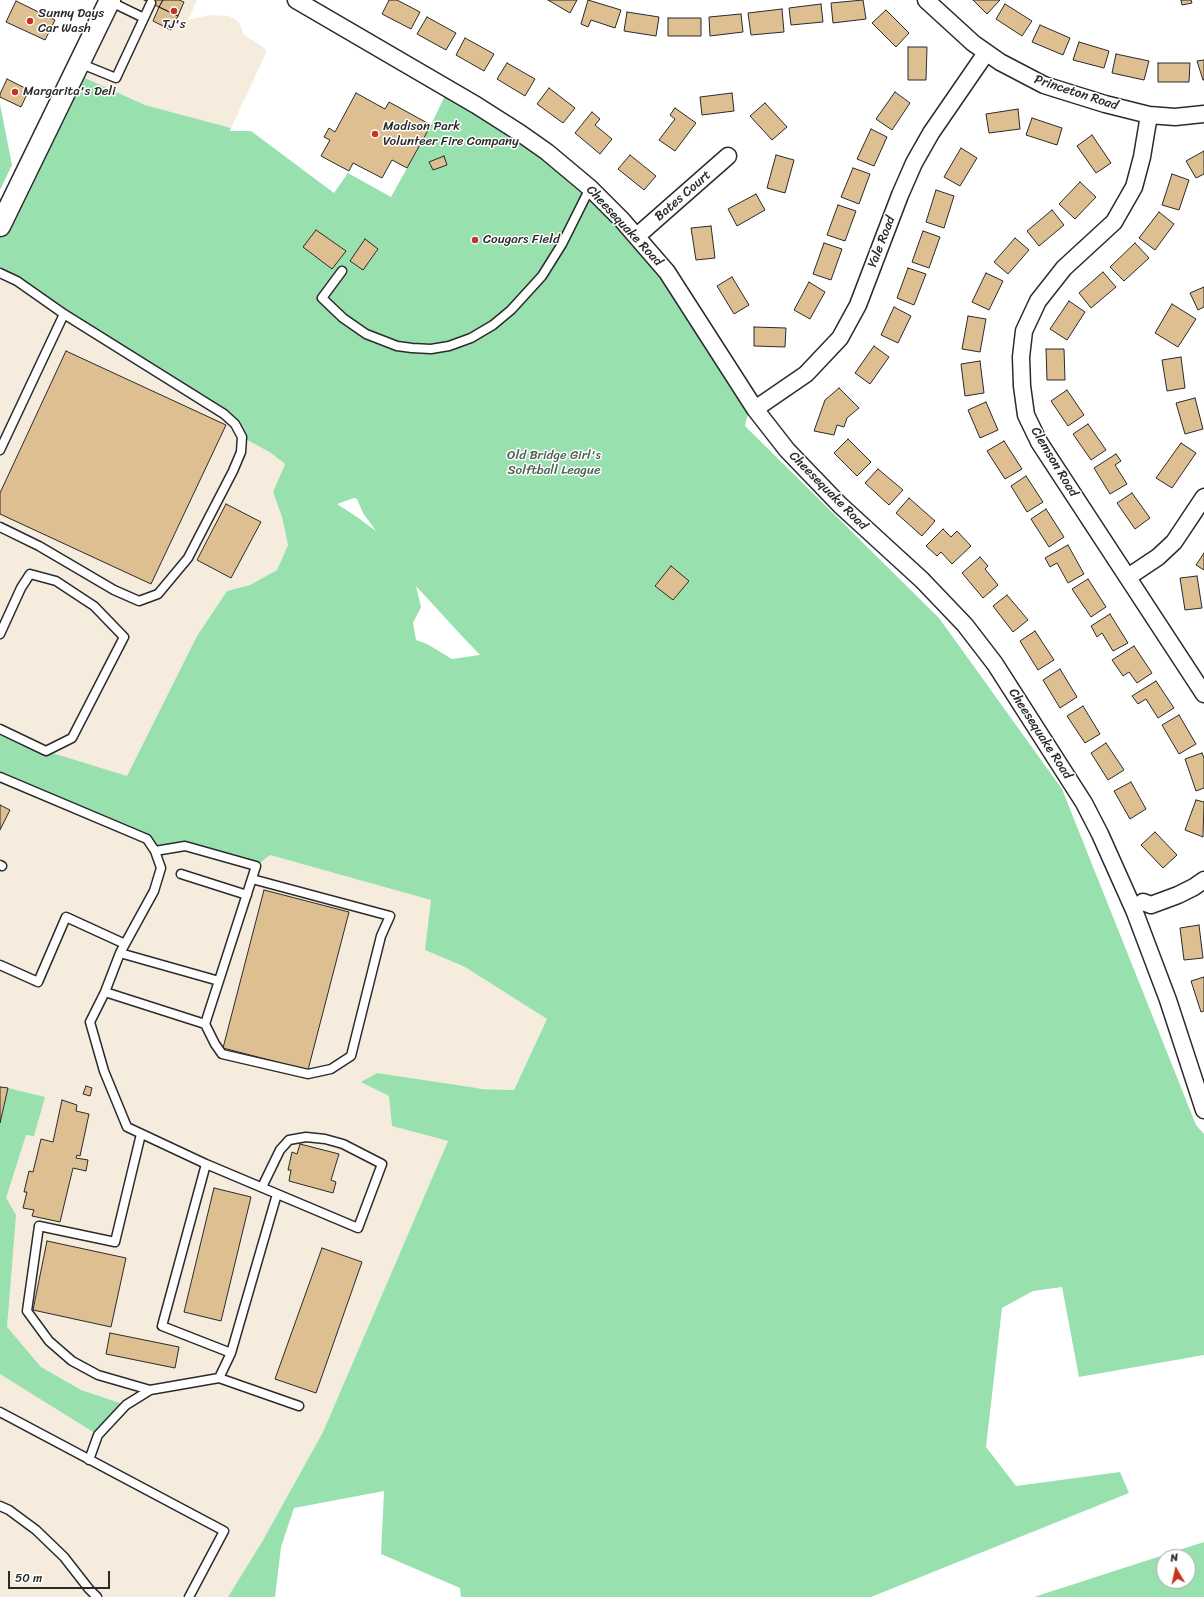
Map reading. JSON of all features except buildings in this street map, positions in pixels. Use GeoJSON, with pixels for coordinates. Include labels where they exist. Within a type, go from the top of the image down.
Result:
{"type":"FeatureCollection","features":[{"type":"Feature","properties":{"kind":"street","name":"Cheesequake Road"},"geometry":{"type":"LineString","coordinates":[[296,0],[476,105],[520,133],[547,152],[590,188],[637,236],[667,272],[755,409],[787,450],[840,505],[922,580],[964,625],[995,664],[1077,792],[1100,834],[1134,910],[1168,1000],[1204,1110]]}},
{"type":"Feature","properties":{"kind":"street","name":"Princeton Road"},"geometry":{"type":"LineString","coordinates":[[926,0],[962,34],[986,53],[1020,74],[1044,85],[1094,102],[1149,115],[1175,117],[1204,114]]}},
{"type":"Feature","properties":{"kind":"street"},"geometry":{"type":"LineString","coordinates":[[0,226],[107,2]]}},
{"type":"Feature","properties":{"kind":"street","name":"Yale Road"},"geometry":{"type":"LineString","coordinates":[[755,409],[806,374],[824,358],[840,338],[858,305],[900,195],[917,158],[931,133],[986,53]]}},
{"type":"Feature","properties":{"kind":"street","name":"Clemson Road"},"geometry":{"type":"LineString","coordinates":[[1149,115],[1142,156],[1134,187],[1114,222],[1064,268],[1038,301],[1024,331],[1021,357],[1022,386],[1026,415],[1039,442],[1204,694]]}},
{"type":"Feature","properties":{"kind":"street","name":"Bates Court"},"geometry":{"type":"LineString","coordinates":[[637,236],[728,156]]}},
{"type":"Feature","properties":{"kind":"street"},"geometry":{"type":"LineString","coordinates":[[1128,577],[1158,557],[1174,542],[1204,497]]}},
{"type":"Feature","properties":{"kind":"street"},"geometry":{"type":"LineString","coordinates":[[1143,902],[1151,905],[1178,895],[1204,880]]}},
{"type":"Feature","properties":{"kind":"lane"},"geometry":{"type":"LineString","coordinates":[[107,2],[144,18]]}},
{"type":"Feature","properties":{"kind":"lane"},"geometry":{"type":"LineString","coordinates":[[79,63],[116,78],[151,3]]}},
{"type":"Feature","properties":{"kind":"lane"},"geometry":{"type":"LineString","coordinates":[[342,272],[322,298],[343,318],[366,334],[397,346],[431,349],[449,346],[471,338],[493,325],[511,310],[542,276],[562,244],[590,188]]}},
{"type":"Feature","properties":{"kind":"lane"},"geometry":{"type":"LineString","coordinates":[[0,273],[17,281],[64,314],[224,414],[235,424],[242,437],[241,452],[233,471],[188,558],[158,594],[139,601],[114,590],[40,546],[0,527]]}},
{"type":"Feature","properties":{"kind":"lane"},"geometry":{"type":"LineString","coordinates":[[0,450],[64,314]]}},
{"type":"Feature","properties":{"kind":"lane"},"geometry":{"type":"LineString","coordinates":[[0,634],[21,588],[30,574],[56,581],[94,606],[124,637],[72,738],[46,751],[0,729]]}},
{"type":"Feature","properties":{"kind":"lane"},"geometry":{"type":"LineString","coordinates":[[0,777],[147,839],[155,851],[161,868],[156,886],[120,953],[105,992],[90,1022],[104,1071],[127,1127],[206,1164],[262,1188],[358,1228],[382,1164],[343,1144],[325,1139],[306,1137],[289,1140],[280,1150],[262,1188]]}},
{"type":"Feature","properties":{"kind":"lane"},"geometry":{"type":"LineString","coordinates":[[155,851],[185,846],[256,866],[205,1024],[222,1054],[308,1074],[331,1068],[351,1056],[381,936],[390,916],[252,879]]}},
{"type":"Feature","properties":{"kind":"lane"},"geometry":{"type":"LineString","coordinates":[[181,874],[246,895]]}},
{"type":"Feature","properties":{"kind":"lane"},"geometry":{"type":"LineString","coordinates":[[0,965],[38,982],[66,917],[125,944]]}},
{"type":"Feature","properties":{"kind":"lane"},"geometry":{"type":"LineString","coordinates":[[120,953],[219,981]]}},
{"type":"Feature","properties":{"kind":"lane"},"geometry":{"type":"LineString","coordinates":[[105,992],[205,1024]]}},
{"type":"Feature","properties":{"kind":"lane"},"geometry":{"type":"LineString","coordinates":[[141,1134],[115,1242],[39,1226],[27,1311],[49,1342],[72,1361],[98,1375],[150,1390]]}},
{"type":"Feature","properties":{"kind":"lane"},"geometry":{"type":"LineString","coordinates":[[206,1164],[162,1326],[231,1353]]}},
{"type":"Feature","properties":{"kind":"lane"},"geometry":{"type":"LineString","coordinates":[[219,1378],[231,1353],[277,1194]]}},
{"type":"Feature","properties":{"kind":"lane"},"geometry":{"type":"LineString","coordinates":[[89,1460],[98,1435],[126,1405],[150,1390],[219,1378],[299,1406]]}},
{"type":"Feature","properties":{"kind":"lane"},"geometry":{"type":"LineString","coordinates":[[0,1412],[224,1530],[188,1597]]}},
{"type":"Feature","properties":{"kind":"lane"},"geometry":{"type":"LineString","coordinates":[[0,1506],[9,1510],[36,1530],[64,1557],[97,1597]]}},
{"type":"Feature","properties":{"kind":"shaded area"},"geometry":{"type":"Polygon","coordinates":[[[110,0],[197,0],[188,20],[211,15],[229,16],[239,22],[244,35],[262,46],[267,51],[231,128],[145,105],[74,73],[110,0]]]}},
{"type":"Feature","properties":{"kind":"shaded area"},"geometry":{"type":"Polygon","coordinates":[[[0,273],[224,414],[242,437],[271,453],[285,464],[273,492],[282,517],[288,545],[277,570],[250,585],[227,591],[197,636],[127,776],[270,855],[432,900],[425,950],[465,967],[547,1019],[514,1090],[362,1082],[389,1096],[392,1126],[448,1141],[323,1432],[243,1577],[229,1597],[0,1597],[0,273]]]}},
{"type":"Feature","properties":{"kind":"green space","name":"Old Bridge Girl's Solftball League"},"geometry":{"type":"Polygon","coordinates":[[[74,73],[145,105],[231,128],[230,131],[251,131],[334,193],[348,173],[391,197],[431,125],[448,89],[476,105],[622,220],[755,409],[747,417],[745,426],[939,618],[1062,789],[1196,1125],[1204,1134],[1204,1355],[1079,1377],[1062,1287],[1033,1291],[1002,1308],[986,1447],[1016,1486],[1120,1472],[1129,1493],[871,1597],[461,1597],[460,1588],[381,1554],[384,1491],[294,1508],[281,1547],[275,1597],[228,1597],[262,1542],[323,1432],[448,1141],[392,1126],[389,1096],[361,1082],[377,1073],[483,1089],[514,1090],[547,1019],[465,967],[425,950],[431,900],[270,855],[256,866],[185,846],[155,851],[147,839],[0,777],[0,729],[46,751],[127,776],[197,636],[227,591],[250,585],[277,570],[288,545],[282,517],[273,492],[285,464],[271,453],[242,437],[235,424],[0,273],[0,226],[74,73]],[[354,498],[337,504],[376,531],[363,513],[357,499],[354,498]],[[416,586],[421,607],[413,623],[416,640],[427,644],[452,659],[480,655],[461,635],[416,586]]]}},
{"type":"Feature","properties":{"kind":"green space"},"geometry":{"type":"Polygon","coordinates":[[[0,104],[12,165],[0,190],[0,104]]]}},
{"type":"Feature","properties":{"kind":"green space"},"geometry":{"type":"Polygon","coordinates":[[[8,1088],[45,1097],[34,1136],[26,1135],[6,1198],[16,1215],[7,1327],[41,1367],[81,1390],[126,1405],[98,1435],[0,1374],[0,1123],[8,1088]]]}},
{"type":"Feature","properties":{"kind":"green space"},"geometry":{"type":"Polygon","coordinates":[[[1204,1542],[1204,1597],[1034,1597],[1156,1558],[1156,1589],[1196,1589],[1196,1549],[1182,1549],[1204,1542]]]}},
{"type":"Feature","properties":{"kind":"place","name":"TJ's"},"geometry":{"type":"Point","coordinates":[174,11]}},
{"type":"Feature","properties":{"kind":"place","name":"Sunny Days Car Wash"},"geometry":{"type":"Point","coordinates":[30,21]}},
{"type":"Feature","properties":{"kind":"place","name":"Margarita's Deli"},"geometry":{"type":"Point","coordinates":[15,92]}},
{"type":"Feature","properties":{"kind":"place","name":"Madison Park Volunteer Fire Company"},"geometry":{"type":"Point","coordinates":[375,134]}},
{"type":"Feature","properties":{"kind":"place","name":"Cougars Field"},"geometry":{"type":"Point","coordinates":[475,240]}}]}
